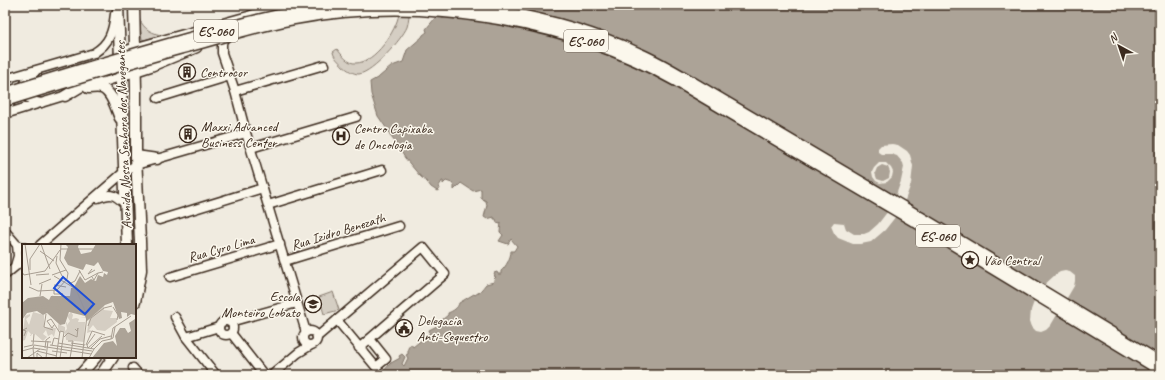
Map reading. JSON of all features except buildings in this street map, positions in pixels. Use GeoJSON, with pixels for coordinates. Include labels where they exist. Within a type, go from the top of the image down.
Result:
{"type":"FeatureCollection","features":[{"type":"Feature","properties":{"kind":"main road","name":"Avenida Nossa Senhora dos Navegantes"},"geometry":{"type":"LineString","coordinates":[[117,5],[127,244]]}},
{"type":"Feature","properties":{"kind":"main road","name":"Avenida Nossa Senhora dos Navegantes"},"geometry":{"type":"LineString","coordinates":[[134,5],[134,47],[140,70],[136,88],[136,165],[140,270],[136,296]]}},
{"type":"Feature","properties":{"kind":"main road","name":"ES-060"},"geometry":{"type":"LineString","coordinates":[[5,93],[238,25],[291,12],[338,5]]}},
{"type":"Feature","properties":{"kind":"main road","name":"ES-060"},"geometry":{"type":"LineString","coordinates":[[455,5],[492,10],[559,25],[612,42],[652,59],[926,220],[1160,362]]}},
{"type":"Feature","properties":{"kind":"main road","name":"ES-060"},"geometry":{"type":"LineString","coordinates":[[5,100],[233,34],[292,20],[327,14],[375,10],[430,11],[478,16],[538,27],[609,49],[634,59],[676,81],[929,230],[1160,370]]}},
{"type":"Feature","properties":{"kind":"main road"},"geometry":{"type":"LineString","coordinates":[[65,96],[105,71],[127,38],[134,16]]}},
{"type":"Feature","properties":{"kind":"main road"},"geometry":{"type":"LineString","coordinates":[[88,88],[101,88],[106,91],[113,102],[123,125]]}},
{"type":"Feature","properties":{"kind":"main road"},"geometry":{"type":"LineString","coordinates":[[136,165],[157,159]]}},
{"type":"Feature","properties":{"kind":"main road"},"geometry":{"type":"LineString","coordinates":[[80,375],[95,358]]}},
{"type":"Feature","properties":{"kind":"main road"},"geometry":{"type":"LineString","coordinates":[[101,375],[112,358]]}},
{"type":"Feature","properties":{"kind":"street"},"geometry":{"type":"LineString","coordinates":[[41,103],[32,102],[8,78],[94,53],[110,38],[117,5]]}},
{"type":"Feature","properties":{"kind":"street"},"geometry":{"type":"LineString","coordinates":[[119,52],[253,14],[276,5]]}},
{"type":"Feature","properties":{"kind":"street"},"geometry":{"type":"LineString","coordinates":[[5,112],[65,96],[140,70],[257,24],[288,5]]}},
{"type":"Feature","properties":{"kind":"street"},"geometry":{"type":"LineString","coordinates":[[222,54],[223,40],[228,36]]}},
{"type":"Feature","properties":{"kind":"street"},"geometry":{"type":"LineString","coordinates":[[206,44],[216,45],[222,54],[230,76],[297,303],[305,343],[311,345]]}},
{"type":"Feature","properties":{"kind":"street"},"geometry":{"type":"LineString","coordinates":[[235,92],[324,65]]}},
{"type":"Feature","properties":{"kind":"street"},"geometry":{"type":"LineString","coordinates":[[26,97],[24,92],[24,84],[29,77],[39,70]]}},
{"type":"Feature","properties":{"kind":"street"},"geometry":{"type":"LineString","coordinates":[[158,98],[230,76]]}},
{"type":"Feature","properties":{"kind":"street"},"geometry":{"type":"LineString","coordinates":[[5,86],[9,89],[11,97],[10,105],[5,112]]}},
{"type":"Feature","properties":{"kind":"street"},"geometry":{"type":"LineString","coordinates":[[251,148],[356,117]]}},
{"type":"Feature","properties":{"kind":"street"},"geometry":{"type":"LineString","coordinates":[[41,244],[124,172],[136,165],[246,133]]}},
{"type":"Feature","properties":{"kind":"street"},"geometry":{"type":"LineString","coordinates":[[125,187],[136,165]]}},
{"type":"Feature","properties":{"kind":"street"},"geometry":{"type":"LineString","coordinates":[[268,205],[382,170]]}},
{"type":"Feature","properties":{"kind":"street"},"geometry":{"type":"LineString","coordinates":[[159,220],[263,188]]}},
{"type":"Feature","properties":{"kind":"street"},"geometry":{"type":"LineString","coordinates":[[93,199],[111,194],[116,196],[126,205]]}},
{"type":"Feature","properties":{"kind":"street","name":"Rua Izidro Benezath"},"geometry":{"type":"LineString","coordinates":[[285,261],[398,226]]}},
{"type":"Feature","properties":{"kind":"street"},"geometry":{"type":"LineString","coordinates":[[5,231],[20,246],[15,267]]}},
{"type":"Feature","properties":{"kind":"street","name":"Rua Cyro Lima"},"geometry":{"type":"LineString","coordinates":[[170,277],[280,244]]}},
{"type":"Feature","properties":{"kind":"street"},"geometry":{"type":"LineString","coordinates":[[272,375],[298,353],[314,343],[316,337],[423,247],[445,274],[359,348]]}},
{"type":"Feature","properties":{"kind":"street"},"geometry":{"type":"LineString","coordinates":[[5,275],[22,261]]}},
{"type":"Feature","properties":{"kind":"street"},"geometry":{"type":"LineString","coordinates":[[186,337],[219,327],[222,322],[230,322],[297,303]]}},
{"type":"Feature","properties":{"kind":"street"},"geometry":{"type":"LineString","coordinates":[[175,317],[186,337],[216,375]]}},
{"type":"Feature","properties":{"kind":"street"},"geometry":{"type":"LineString","coordinates":[[337,320],[376,368],[386,359],[370,338]]}},
{"type":"Feature","properties":{"kind":"street"},"geometry":{"type":"LineString","coordinates":[[230,322],[233,328],[231,333]]}},
{"type":"Feature","properties":{"kind":"street"},"geometry":{"type":"LineString","coordinates":[[219,327],[220,332],[223,334],[227,335],[231,333]]}},
{"type":"Feature","properties":{"kind":"street"},"geometry":{"type":"LineString","coordinates":[[298,353],[304,336],[313,332],[316,337]]}},
{"type":"Feature","properties":{"kind":"street"},"geometry":{"type":"LineString","coordinates":[[231,333],[264,375]]}},
{"type":"Feature","properties":{"kind":"street"},"geometry":{"type":"LineString","coordinates":[[132,368],[139,375]]}},
{"type":"Feature","properties":{"kind":"shaded area"},"geometry":{"type":"Polygon","coordinates":[[[438,5],[1160,5],[1160,361],[1151,375],[380,375],[391,363],[400,358],[399,356],[402,354],[405,357],[402,364],[404,366],[408,358],[406,355],[408,354],[408,348],[411,344],[413,347],[430,333],[429,330],[437,326],[437,324],[448,315],[448,313],[456,308],[459,303],[474,294],[477,294],[486,284],[494,282],[496,277],[494,276],[494,273],[497,272],[498,274],[501,274],[501,271],[509,259],[511,251],[514,251],[517,246],[511,239],[508,244],[499,241],[503,235],[500,232],[501,222],[500,224],[497,223],[494,217],[487,219],[484,217],[487,205],[486,201],[481,198],[481,189],[473,191],[461,183],[454,190],[452,183],[446,181],[443,184],[442,181],[439,186],[440,189],[437,191],[431,187],[405,158],[378,116],[371,94],[370,82],[379,77],[392,66],[403,62],[407,50],[427,32],[426,29],[436,17],[434,13],[438,5]]]}},
{"type":"Feature","properties":{"kind":"shaded area"},"geometry":{"type":"Polygon","coordinates":[[[409,8],[407,27],[404,32],[393,47],[372,68],[359,74],[355,73],[343,66],[336,58],[333,52],[337,49],[345,59],[353,63],[363,62],[370,58],[384,45],[394,29],[399,14],[409,8]]]}},
{"type":"Feature","properties":{"kind":"shaded area"},"geometry":{"type":"Polygon","coordinates":[[[138,15],[141,23],[146,28],[161,35],[144,40],[142,39],[138,15]]]}},
{"type":"Feature","properties":{"kind":"shaded area"},"geometry":{"type":"Polygon","coordinates":[[[333,292],[339,310],[324,314],[319,297],[333,292]]]}},
{"type":"Feature","properties":{"kind":"pier"},"geometry":{"type":"Polygon","coordinates":[[[436,5],[483,5],[560,21],[895,198],[901,181],[904,167],[903,163],[897,156],[891,154],[881,154],[878,152],[878,148],[881,145],[898,145],[910,155],[913,166],[911,184],[904,203],[1043,286],[1055,275],[1065,271],[1070,272],[1075,276],[1074,286],[1051,325],[1046,330],[1041,332],[1036,331],[1032,327],[1030,321],[1031,310],[1035,299],[896,216],[885,230],[871,242],[853,244],[838,238],[831,226],[834,222],[844,223],[846,229],[854,234],[864,234],[869,232],[878,224],[888,211],[687,91],[633,62],[556,36],[504,24],[432,12],[436,5]]]}},
{"type":"Feature","properties":{"kind":"pier"},"geometry":{"type":"Polygon","coordinates":[[[879,163],[886,163],[893,172],[892,177],[887,182],[880,183],[876,181],[872,172],[879,163]],[[882,165],[877,168],[875,173],[877,179],[883,181],[889,178],[890,172],[888,167],[882,165]]]}},
{"type":"Feature","properties":{"kind":"place","name":"Centrocor"},"geometry":{"type":"Point","coordinates":[187,72]}},
{"type":"Feature","properties":{"kind":"place","name":"Maxxi Advanced Business Center"},"geometry":{"type":"Point","coordinates":[188,134]}},
{"type":"Feature","properties":{"kind":"place","name":"Centro Capixaba de Oncologia"},"geometry":{"type":"Point","coordinates":[341,136]}},
{"type":"Feature","properties":{"kind":"place","name":"Vão Central"},"geometry":{"type":"Point","coordinates":[970,260]}},
{"type":"Feature","properties":{"kind":"place","name":"Escola Monteiro Lobato"},"geometry":{"type":"Point","coordinates":[313,304]}},
{"type":"Feature","properties":{"kind":"place","name":"Delegacia Anti-Sequestro"},"geometry":{"type":"Point","coordinates":[404,328]}}]}
